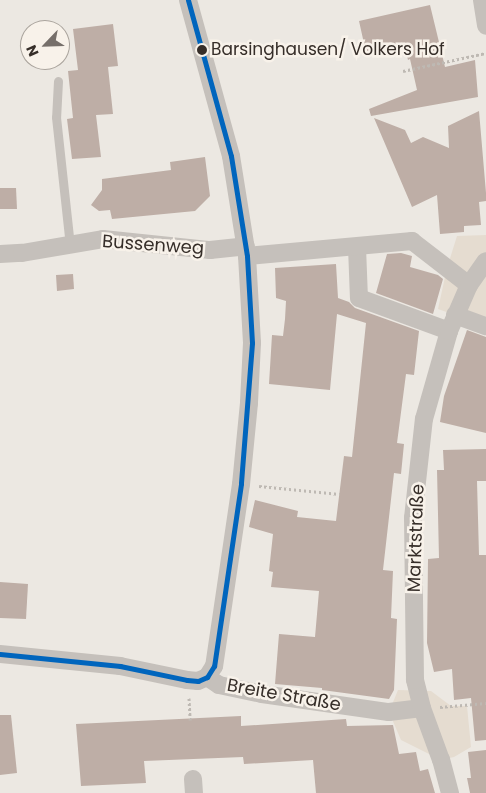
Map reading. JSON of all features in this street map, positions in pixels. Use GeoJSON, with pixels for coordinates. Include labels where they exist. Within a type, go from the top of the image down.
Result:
{"type":"FeatureCollection","features":[{"type":"Feature","properties":{"kind":"street"},"geometry":{"type":"LineString","coordinates":[[188,0],[231,156],[247,251],[252,343],[249,403],[241,484],[214,666],[208,677]]}},
{"type":"Feature","properties":{"kind":"street"},"geometry":{"type":"LineString","coordinates":[[482,0],[486,26]]}},
{"type":"Feature","properties":{"kind":"street","name":"Bussenweg"},"geometry":{"type":"LineString","coordinates":[[0,254],[22,253],[104,239],[210,250],[247,251],[358,247],[412,241],[469,285]]}},
{"type":"Feature","properties":{"kind":"street"},"geometry":{"type":"LineString","coordinates":[[358,247],[359,298],[452,323],[486,326]]}},
{"type":"Feature","properties":{"kind":"street","name":"Marktstraße"},"geometry":{"type":"LineString","coordinates":[[450,793],[441,760],[422,708],[415,680],[413,518],[424,419],[452,323],[469,285],[486,261]]}},
{"type":"Feature","properties":{"kind":"street","name":"Breite Straße"},"geometry":{"type":"LineString","coordinates":[[0,654],[120,666],[187,680],[198,681],[208,677],[219,684],[262,694],[389,712],[422,708]]}},
{"type":"Feature","properties":{"kind":"lane"},"geometry":{"type":"LineString","coordinates":[[58,81],[56,117],[70,245]]}},
{"type":"Feature","properties":{"kind":"path"},"geometry":{"type":"LineString","coordinates":[[403,72],[486,53]]}},
{"type":"Feature","properties":{"kind":"path"},"geometry":{"type":"LineString","coordinates":[[241,484],[340,494]]}},
{"type":"Feature","properties":{"kind":"path"},"geometry":{"type":"LineString","coordinates":[[422,708],[486,703]]}},
{"type":"Feature","properties":{"kind":"shaded area"},"geometry":{"type":"Polygon","coordinates":[[[486,235],[486,326],[438,309],[447,268],[457,236],[486,235]]]}},
{"type":"Feature","properties":{"kind":"shaded area"},"geometry":{"type":"Polygon","coordinates":[[[398,690],[431,691],[451,706],[467,706],[471,747],[454,757],[441,760],[401,740],[389,712],[398,690]]]}},
{"type":"Feature","properties":{"kind":"building"},"geometry":{"type":"Polygon","coordinates":[[[430,5],[445,67],[475,60],[478,97],[371,116],[369,109],[417,90],[410,59],[408,60],[405,48],[367,57],[359,21],[430,5]]]}},
{"type":"Feature","properties":{"kind":"building"},"geometry":{"type":"Polygon","coordinates":[[[113,24],[118,66],[108,67],[113,114],[96,115],[101,157],[72,159],[67,119],[73,118],[68,71],[78,70],[73,29],[113,24]]]}},
{"type":"Feature","properties":{"kind":"building"},"geometry":{"type":"Polygon","coordinates":[[[479,111],[486,193],[486,201],[479,202],[481,225],[464,226],[464,232],[440,234],[437,195],[412,207],[374,118],[405,130],[411,143],[423,137],[449,148],[448,126],[479,111]]]}},
{"type":"Feature","properties":{"kind":"building"},"geometry":{"type":"Polygon","coordinates":[[[205,157],[210,196],[195,211],[112,219],[110,210],[99,211],[91,205],[102,190],[102,179],[171,170],[170,162],[205,157]]]}},
{"type":"Feature","properties":{"kind":"building"},"geometry":{"type":"Polygon","coordinates":[[[0,188],[16,188],[17,209],[0,209],[0,188]]]}},
{"type":"Feature","properties":{"kind":"building"},"geometry":{"type":"Polygon","coordinates":[[[401,253],[412,256],[410,267],[438,275],[443,279],[433,314],[376,293],[387,254],[401,253]]]}},
{"type":"Feature","properties":{"kind":"building"},"geometry":{"type":"Polygon","coordinates":[[[336,264],[338,298],[349,302],[355,308],[419,331],[414,375],[406,374],[397,443],[404,444],[401,474],[394,473],[383,570],[393,571],[391,618],[397,619],[394,690],[389,699],[322,690],[322,688],[275,684],[279,634],[315,637],[319,591],[271,587],[273,572],[269,571],[273,534],[249,527],[255,500],[298,511],[297,517],[336,521],[344,456],[352,457],[366,323],[337,314],[330,390],[269,384],[272,335],[283,336],[286,301],[276,298],[275,268],[336,264]]]}},
{"type":"Feature","properties":{"kind":"building"},"geometry":{"type":"Polygon","coordinates":[[[73,274],[74,289],[57,291],[56,275],[73,274]]]}},
{"type":"Feature","properties":{"kind":"building"},"geometry":{"type":"Polygon","coordinates":[[[467,330],[486,337],[486,433],[440,422],[444,396],[467,330]]]}},
{"type":"Feature","properties":{"kind":"building"},"geometry":{"type":"Polygon","coordinates":[[[486,449],[486,481],[477,481],[479,555],[486,555],[486,740],[475,741],[471,698],[454,700],[452,669],[434,672],[427,643],[428,559],[439,558],[437,470],[444,470],[443,450],[486,449]]]}},
{"type":"Feature","properties":{"kind":"building"},"geometry":{"type":"Polygon","coordinates":[[[0,582],[28,584],[26,619],[0,618],[0,582]]]}},
{"type":"Feature","properties":{"kind":"building"},"geometry":{"type":"Polygon","coordinates":[[[0,715],[11,715],[17,773],[0,775],[0,715]]]}},
{"type":"Feature","properties":{"kind":"building"},"geometry":{"type":"Polygon","coordinates":[[[241,716],[241,726],[346,719],[347,726],[393,725],[399,754],[416,752],[420,771],[428,769],[435,793],[316,793],[313,760],[244,764],[243,757],[144,761],[146,783],[81,786],[76,724],[241,716]]]}},
{"type":"Feature","properties":{"kind":"building"},"geometry":{"type":"Polygon","coordinates":[[[486,750],[486,793],[470,793],[467,778],[471,778],[468,752],[486,750]]]}},
{"type":"Feature","properties":{"kind":"transit line"},"geometry":{"type":"LineString","coordinates":[[188,0],[231,156],[247,256],[252,343],[241,484],[214,666],[207,677]]}},
{"type":"Feature","properties":{"kind":"transit line"},"geometry":{"type":"LineString","coordinates":[[0,654],[120,666],[187,680],[198,681],[207,677]]}},
{"type":"Feature","properties":{"kind":"place","name":"Barsinghausen/ Volkers Hof"},"geometry":{"type":"Point","coordinates":[202,50]}}]}
